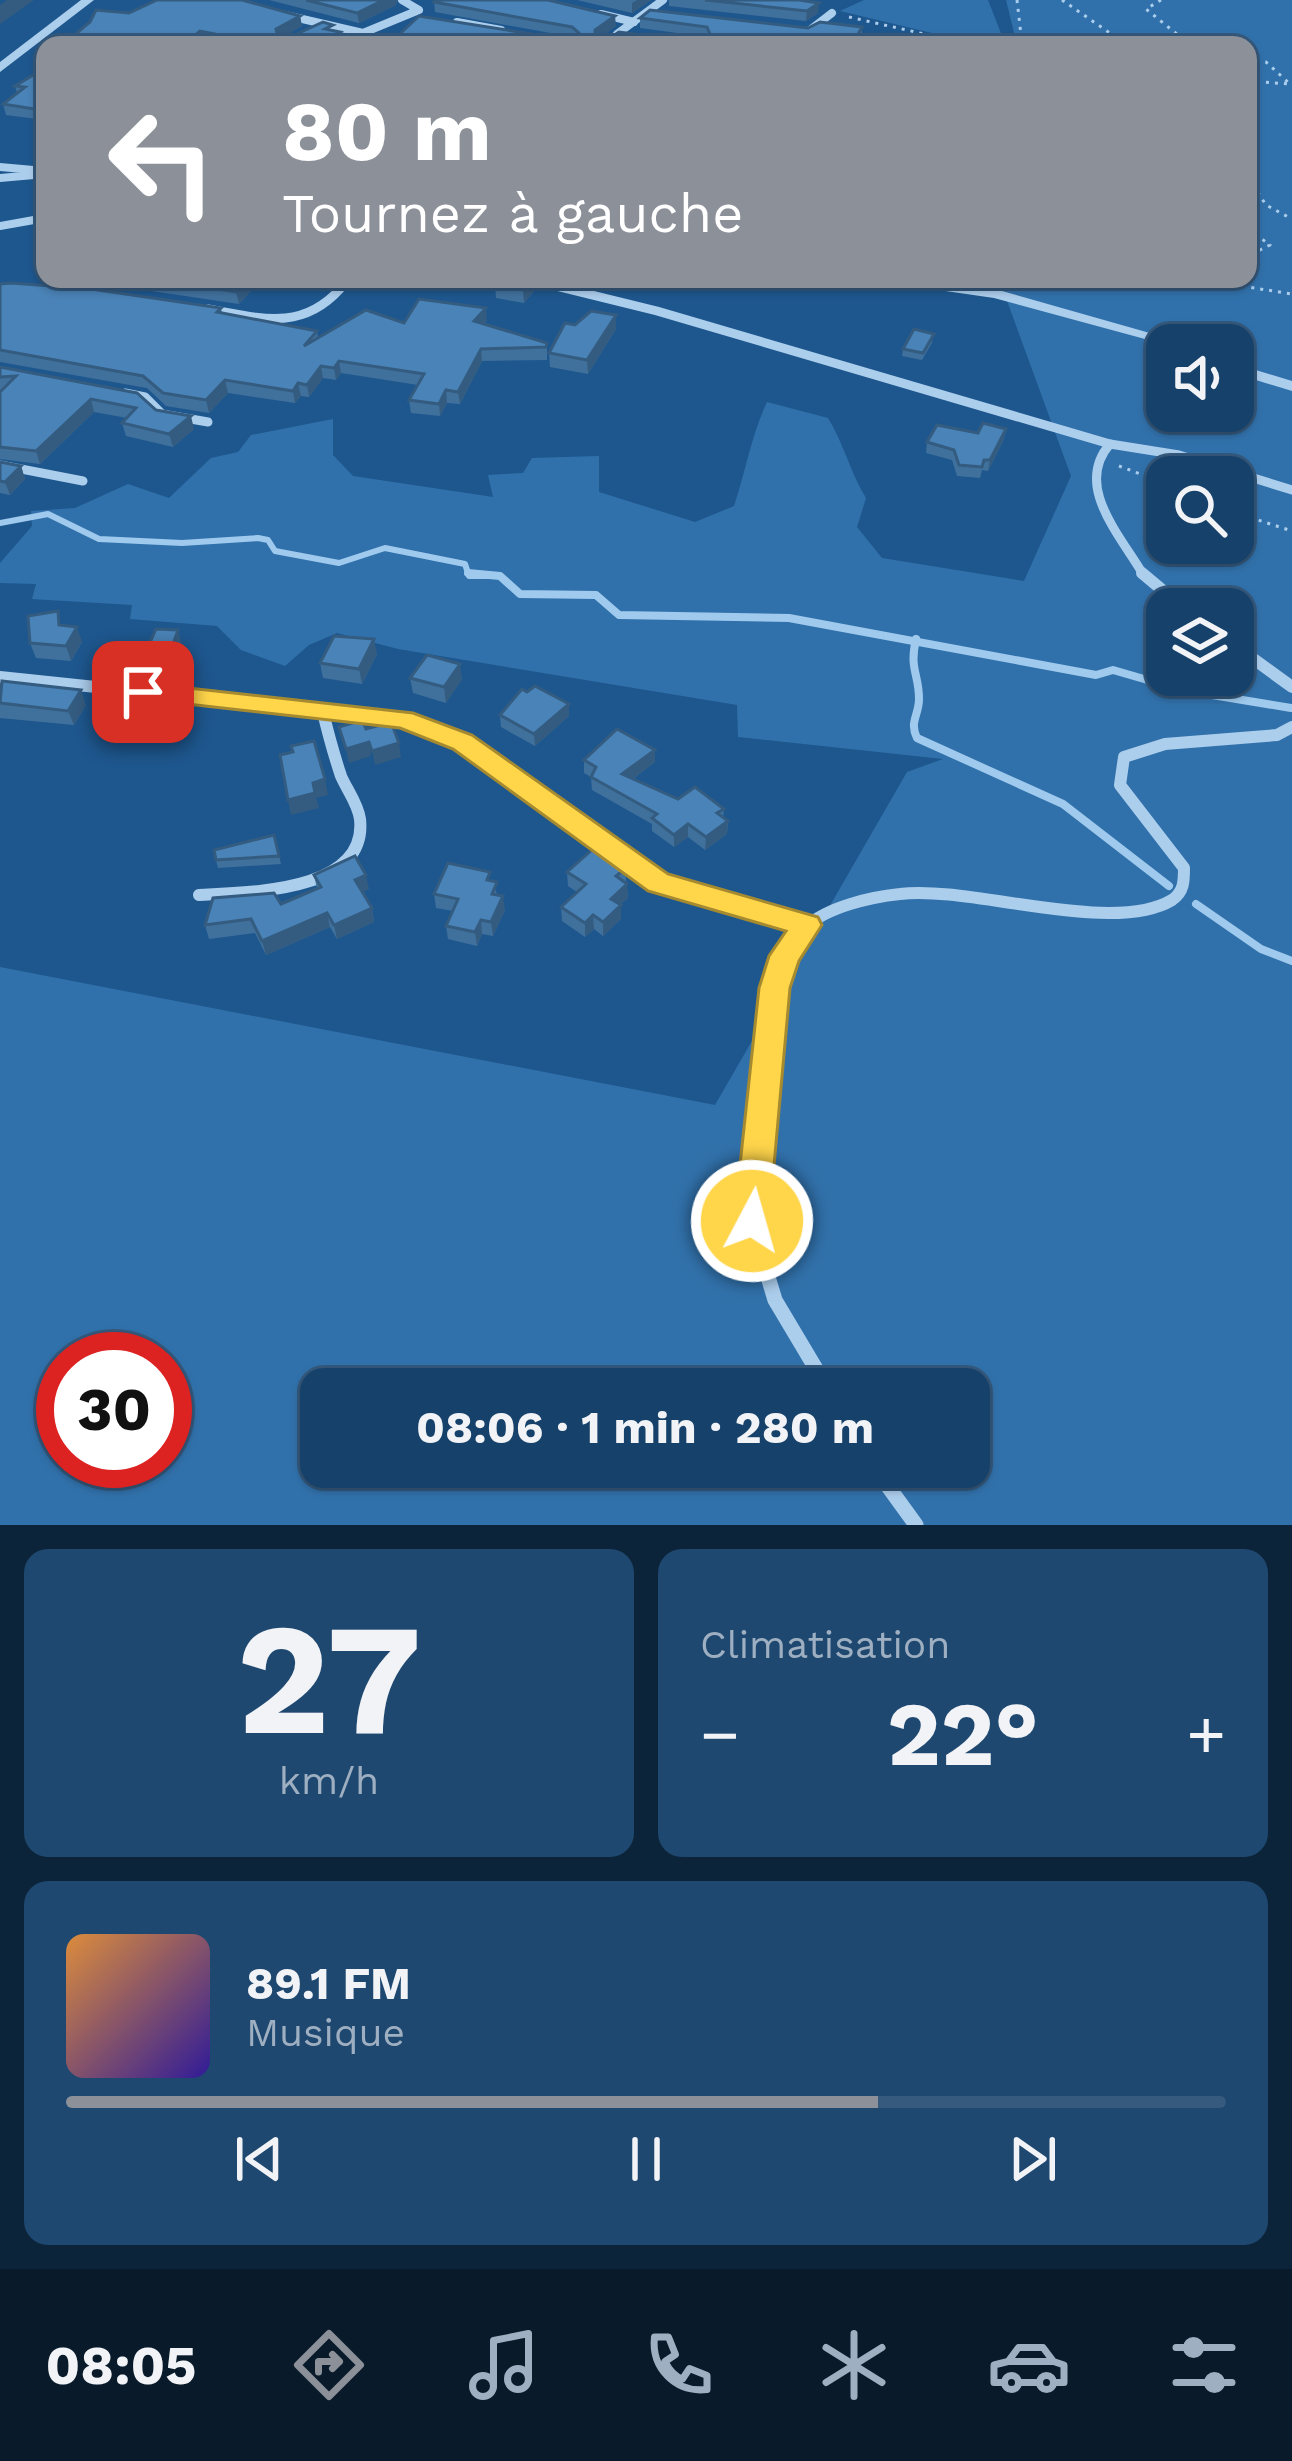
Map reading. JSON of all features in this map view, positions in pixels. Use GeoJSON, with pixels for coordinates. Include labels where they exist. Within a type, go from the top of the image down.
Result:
{"type":"FeatureCollection","features":[{"type":"Feature","properties":{"kind":"street"},"geometry":{"type":"LineString","coordinates":[[0,57],[68,0]]}},
{"type":"Feature","properties":{"kind":"street"},"geometry":{"type":"LineString","coordinates":[[41,36],[88,0]]}},
{"type":"Feature","properties":{"kind":"street"},"geometry":{"type":"LineString","coordinates":[[268,10],[354,32],[379,29],[419,10],[402,0]]}},
{"type":"Feature","properties":{"kind":"street"},"geometry":{"type":"LineString","coordinates":[[614,36],[662,0]]}},
{"type":"Feature","properties":{"kind":"street"},"geometry":{"type":"LineString","coordinates":[[648,11],[667,14]]}},
{"type":"Feature","properties":{"kind":"street"},"geometry":{"type":"LineString","coordinates":[[597,13],[634,22]]}},
{"type":"Feature","properties":{"kind":"street"},"geometry":{"type":"LineString","coordinates":[[808,30],[832,13]]}},
{"type":"Feature","properties":{"kind":"street"},"geometry":{"type":"LineString","coordinates":[[408,15],[427,18]]}},
{"type":"Feature","properties":{"kind":"street"},"geometry":{"type":"LineString","coordinates":[[446,21],[506,31]]}},
{"type":"Feature","properties":{"kind":"street"},"geometry":{"type":"LineString","coordinates":[[304,34],[319,26]]}},
{"type":"Feature","properties":{"kind":"street"},"geometry":{"type":"LineString","coordinates":[[617,34],[631,36]]}},
{"type":"Feature","properties":{"kind":"street"},"geometry":{"type":"LineString","coordinates":[[0,68],[36,40]]}},
{"type":"Feature","properties":{"kind":"street"},"geometry":{"type":"LineString","coordinates":[[0,167],[36,171]]}},
{"type":"Feature","properties":{"kind":"street"},"geometry":{"type":"LineString","coordinates":[[0,178],[36,173]]}},
{"type":"Feature","properties":{"kind":"street"},"geometry":{"type":"LineString","coordinates":[[0,226],[36,220]]}},
{"type":"Feature","properties":{"kind":"street"},"geometry":{"type":"LineString","coordinates":[[106,293],[111,288]]}},
{"type":"Feature","properties":{"kind":"street"},"geometry":{"type":"LineString","coordinates":[[563,288],[678,317],[1110,444],[1157,448],[1292,490]]}},
{"type":"Feature","properties":{"kind":"street"},"geometry":{"type":"LineString","coordinates":[[952,288],[994,294],[1146,335]]}},
{"type":"Feature","properties":{"kind":"street"},"geometry":{"type":"LineString","coordinates":[[191,306],[298,322],[325,310],[340,289]]}},
{"type":"Feature","properties":{"kind":"street"},"geometry":{"type":"LineString","coordinates":[[86,293],[127,296]]}},
{"type":"Feature","properties":{"kind":"street"},"geometry":{"type":"LineString","coordinates":[[1254,374],[1292,386]]}},
{"type":"Feature","properties":{"kind":"street"},"geometry":{"type":"LineString","coordinates":[[104,389],[145,397],[162,414],[208,422]]}},
{"type":"Feature","properties":{"kind":"street"},"geometry":{"type":"LineString","coordinates":[[1110,444],[1096,460],[1094,490],[1146,580],[1157,588]]}},
{"type":"Feature","properties":{"kind":"street"},"geometry":{"type":"LineString","coordinates":[[0,465],[83,481]]}},
{"type":"Feature","properties":{"kind":"street"},"geometry":{"type":"LineString","coordinates":[[1254,659],[1292,687]]}},
{"type":"Feature","properties":{"kind":"street"},"geometry":{"type":"LineString","coordinates":[[0,677],[403,719],[463,742],[658,883],[807,925]]}},
{"type":"Feature","properties":{"kind":"street"},"geometry":{"type":"LineString","coordinates":[[199,895],[260,891],[313,880],[349,863],[359,846],[360,817],[323,712]]}},
{"type":"Feature","properties":{"kind":"street"},"geometry":{"type":"LineString","coordinates":[[815,1368],[775,1300],[752,1221],[775,988],[784,956],[807,925],[842,908],[902,893],[1131,913],[1174,899],[1184,885],[1184,868],[1120,785],[1124,757],[1165,744],[1277,735],[1292,728]]}},
{"type":"Feature","properties":{"kind":"street"},"geometry":{"type":"LineString","coordinates":[[889,1488],[916,1525]]}},
{"type":"Feature","properties":{"kind":"path"},"geometry":{"type":"LineString","coordinates":[[1002,36],[1021,35],[1017,0]]}},
{"type":"Feature","properties":{"kind":"path"},"geometry":{"type":"LineString","coordinates":[[1062,0],[1114,36]]}},
{"type":"Feature","properties":{"kind":"path"},"geometry":{"type":"LineString","coordinates":[[1160,0],[1145,10],[1183,36]]}},
{"type":"Feature","properties":{"kind":"path"},"geometry":{"type":"LineString","coordinates":[[832,13],[933,36]]}},
{"type":"Feature","properties":{"kind":"path"},"geometry":{"type":"LineString","coordinates":[[1257,59],[1292,85]]}},
{"type":"Feature","properties":{"kind":"path"},"geometry":{"type":"LineString","coordinates":[[1257,82],[1292,85]]}},
{"type":"Feature","properties":{"kind":"path"},"geometry":{"type":"LineString","coordinates":[[1257,191],[1267,206],[1292,219]]}},
{"type":"Feature","properties":{"kind":"path"},"geometry":{"type":"LineString","coordinates":[[1257,236],[1270,245],[1257,252]]}},
{"type":"Feature","properties":{"kind":"path"},"geometry":{"type":"LineString","coordinates":[[1254,288],[1292,294]]}},
{"type":"Feature","properties":{"kind":"path"},"geometry":{"type":"LineString","coordinates":[[1096,460],[1146,477]]}},
{"type":"Feature","properties":{"kind":"path"},"geometry":{"type":"LineString","coordinates":[[1254,518],[1292,530]]}},
{"type":"Feature","properties":{"kind":"shaded area"},"geometry":{"type":"Polygon","coordinates":[[[864,0],[988,0],[1002,36],[945,36],[840,11],[864,0]]]}},
{"type":"Feature","properties":{"kind":"shaded area"},"geometry":{"type":"Polygon","coordinates":[[[1006,0],[1292,0],[1292,1525],[0,1525],[0,967],[715,1105],[907,772],[943,759],[738,737],[737,705],[398,649],[337,633],[309,645],[285,666],[241,650],[217,626],[130,619],[132,605],[32,599],[36,584],[0,583],[0,563],[32,526],[31,511],[75,508],[128,484],[169,498],[211,458],[238,452],[251,435],[333,419],[333,455],[353,476],[493,497],[488,475],[523,473],[532,458],[599,456],[599,492],[695,522],[734,506],[767,402],[828,418],[866,498],[857,527],[882,558],[1024,581],[1071,476],[1002,288],[1257,288],[1257,36],[1015,36],[1006,0]]]}},
{"type":"Feature","properties":{"kind":"building"},"geometry":{"type":"Polygon","coordinates":[[[157,0],[242,0],[300,16],[276,29],[278,36],[200,31],[194,36],[73,36],[96,10],[129,13],[157,0]]]}},
{"type":"Feature","properties":{"kind":"building"},"geometry":{"type":"Polygon","coordinates":[[[306,0],[384,0],[357,13],[306,0]]]}},
{"type":"Feature","properties":{"kind":"building"},"geometry":{"type":"Polygon","coordinates":[[[548,0],[615,16],[595,30],[595,36],[578,36],[572,27],[434,2],[548,0]]]}},
{"type":"Feature","properties":{"kind":"building"},"geometry":{"type":"Polygon","coordinates":[[[705,0],[799,0],[819,3],[807,11],[705,0]]]}},
{"type":"Feature","properties":{"kind":"building"},"geometry":{"type":"Polygon","coordinates":[[[650,10],[808,28],[820,22],[862,27],[857,36],[711,36],[707,27],[640,18],[650,10]]]}},
{"type":"Feature","properties":{"kind":"building"},"geometry":{"type":"Polygon","coordinates":[[[419,16],[545,36],[398,36],[419,16]]]}},
{"type":"Feature","properties":{"kind":"building"},"geometry":{"type":"Polygon","coordinates":[[[323,22],[333,25],[325,29],[340,32],[292,36],[323,22]]]}},
{"type":"Feature","properties":{"kind":"building"},"geometry":{"type":"Polygon","coordinates":[[[36,73],[36,108],[3,104],[25,87],[15,86],[36,73]]]}},
{"type":"Feature","properties":{"kind":"building"},"geometry":{"type":"Polygon","coordinates":[[[0,284],[91,289],[221,308],[217,312],[317,331],[304,346],[366,310],[404,323],[419,299],[486,308],[474,321],[547,343],[546,347],[481,349],[458,392],[446,390],[439,404],[409,400],[424,374],[339,361],[334,368],[321,366],[307,385],[298,383],[293,391],[225,380],[206,400],[163,393],[143,376],[0,350],[0,284]]]}},
{"type":"Feature","properties":{"kind":"building"},"geometry":{"type":"Polygon","coordinates":[[[591,311],[616,315],[587,360],[549,353],[565,323],[575,325],[591,311]]]}},
{"type":"Feature","properties":{"kind":"building"},"geometry":{"type":"Polygon","coordinates":[[[914,329],[934,334],[923,353],[903,349],[914,329]]]}},
{"type":"Feature","properties":{"kind":"building"},"geometry":{"type":"Polygon","coordinates":[[[0,367],[137,393],[156,410],[191,416],[169,434],[122,423],[136,408],[91,399],[36,451],[0,447],[0,392],[16,376],[0,377],[0,367]]]}},
{"type":"Feature","properties":{"kind":"building"},"geometry":{"type":"Polygon","coordinates":[[[983,423],[1006,429],[982,467],[959,465],[954,450],[927,442],[937,425],[978,433],[983,423]]]}},
{"type":"Feature","properties":{"kind":"building"},"geometry":{"type":"Polygon","coordinates":[[[0,462],[21,466],[5,482],[0,481],[0,462]]]}},
{"type":"Feature","properties":{"kind":"building"},"geometry":{"type":"Polygon","coordinates":[[[58,611],[59,625],[77,627],[66,646],[30,643],[28,616],[58,611]]]}},
{"type":"Feature","properties":{"kind":"building"},"geometry":{"type":"Polygon","coordinates":[[[156,629],[178,630],[171,650],[147,649],[156,629]]]}},
{"type":"Feature","properties":{"kind":"building"},"geometry":{"type":"Polygon","coordinates":[[[334,636],[374,639],[359,669],[320,663],[334,636]]]}},
{"type":"Feature","properties":{"kind":"building"},"geometry":{"type":"Polygon","coordinates":[[[427,655],[460,664],[444,687],[410,678],[427,655]]]}},
{"type":"Feature","properties":{"kind":"building"},"geometry":{"type":"Polygon","coordinates":[[[2,681],[81,690],[68,711],[0,703],[2,681]]]}},
{"type":"Feature","properties":{"kind":"building"},"geometry":{"type":"Polygon","coordinates":[[[535,686],[569,704],[534,734],[500,715],[522,689],[527,692],[535,686]]]}},
{"type":"Feature","properties":{"kind":"building"},"geometry":{"type":"Polygon","coordinates":[[[362,720],[366,729],[391,722],[399,743],[372,751],[369,742],[346,749],[339,727],[362,720]]]}},
{"type":"Feature","properties":{"kind":"building"},"geometry":{"type":"Polygon","coordinates":[[[617,729],[655,750],[622,774],[678,799],[695,787],[724,809],[717,813],[728,821],[706,837],[688,824],[674,835],[652,818],[657,814],[591,777],[596,767],[584,760],[617,729]]]}},
{"type":"Feature","properties":{"kind":"building"},"geometry":{"type":"Polygon","coordinates":[[[314,741],[325,779],[313,783],[315,793],[288,800],[280,755],[293,752],[291,746],[314,741]]]}},
{"type":"Feature","properties":{"kind":"building"},"geometry":{"type":"Polygon","coordinates":[[[274,835],[279,856],[216,860],[214,850],[274,835]]]}},
{"type":"Feature","properties":{"kind":"building"},"geometry":{"type":"Polygon","coordinates":[[[593,849],[625,869],[616,876],[627,884],[611,899],[621,905],[603,922],[593,915],[585,923],[561,907],[586,884],[567,872],[593,849]]]}},
{"type":"Feature","properties":{"kind":"building"},"geometry":{"type":"Polygon","coordinates":[[[355,856],[366,875],[355,880],[372,908],[334,925],[327,913],[262,941],[251,919],[205,925],[213,898],[274,893],[281,904],[321,887],[314,875],[355,856]]]}},
{"type":"Feature","properties":{"kind":"building"},"geometry":{"type":"Polygon","coordinates":[[[448,863],[490,872],[487,880],[497,882],[492,894],[503,896],[491,922],[481,920],[475,932],[446,926],[458,899],[434,894],[448,863]]]}},
{"type":"Feature","properties":{"kind":"waterway"},"geometry":{"type":"LineString","coordinates":[[0,523],[48,514],[99,539],[182,543],[258,538],[268,540],[275,551],[339,563],[385,548],[465,564],[468,573]]}},
{"type":"Feature","properties":{"kind":"waterway"},"geometry":{"type":"LineString","coordinates":[[468,573],[500,576]]}},
{"type":"Feature","properties":{"kind":"waterway"},"geometry":{"type":"LineString","coordinates":[[468,573],[500,576]]}},
{"type":"Feature","properties":{"kind":"waterway"},"geometry":{"type":"LineString","coordinates":[[500,576],[520,594],[596,595],[619,615],[789,618],[916,642]]}},
{"type":"Feature","properties":{"kind":"waterway"},"geometry":{"type":"LineString","coordinates":[[916,642],[1096,675],[1113,670],[1182,690],[1291,708]]}},
{"type":"Feature","properties":{"kind":"waterway"},"geometry":{"type":"LineString","coordinates":[[916,642],[917,738],[1063,804],[1169,886]]}},
{"type":"Feature","properties":{"kind":"waterway"},"geometry":{"type":"LineString","coordinates":[[1196,904],[1261,949],[1292,961]]}},
{"type":"Feature","properties":{"kind":"route"},"geometry":{"type":"LineString","coordinates":[[143,692],[403,719],[463,742],[658,883],[807,925],[784,956],[775,988],[752,1221]]}}]}
